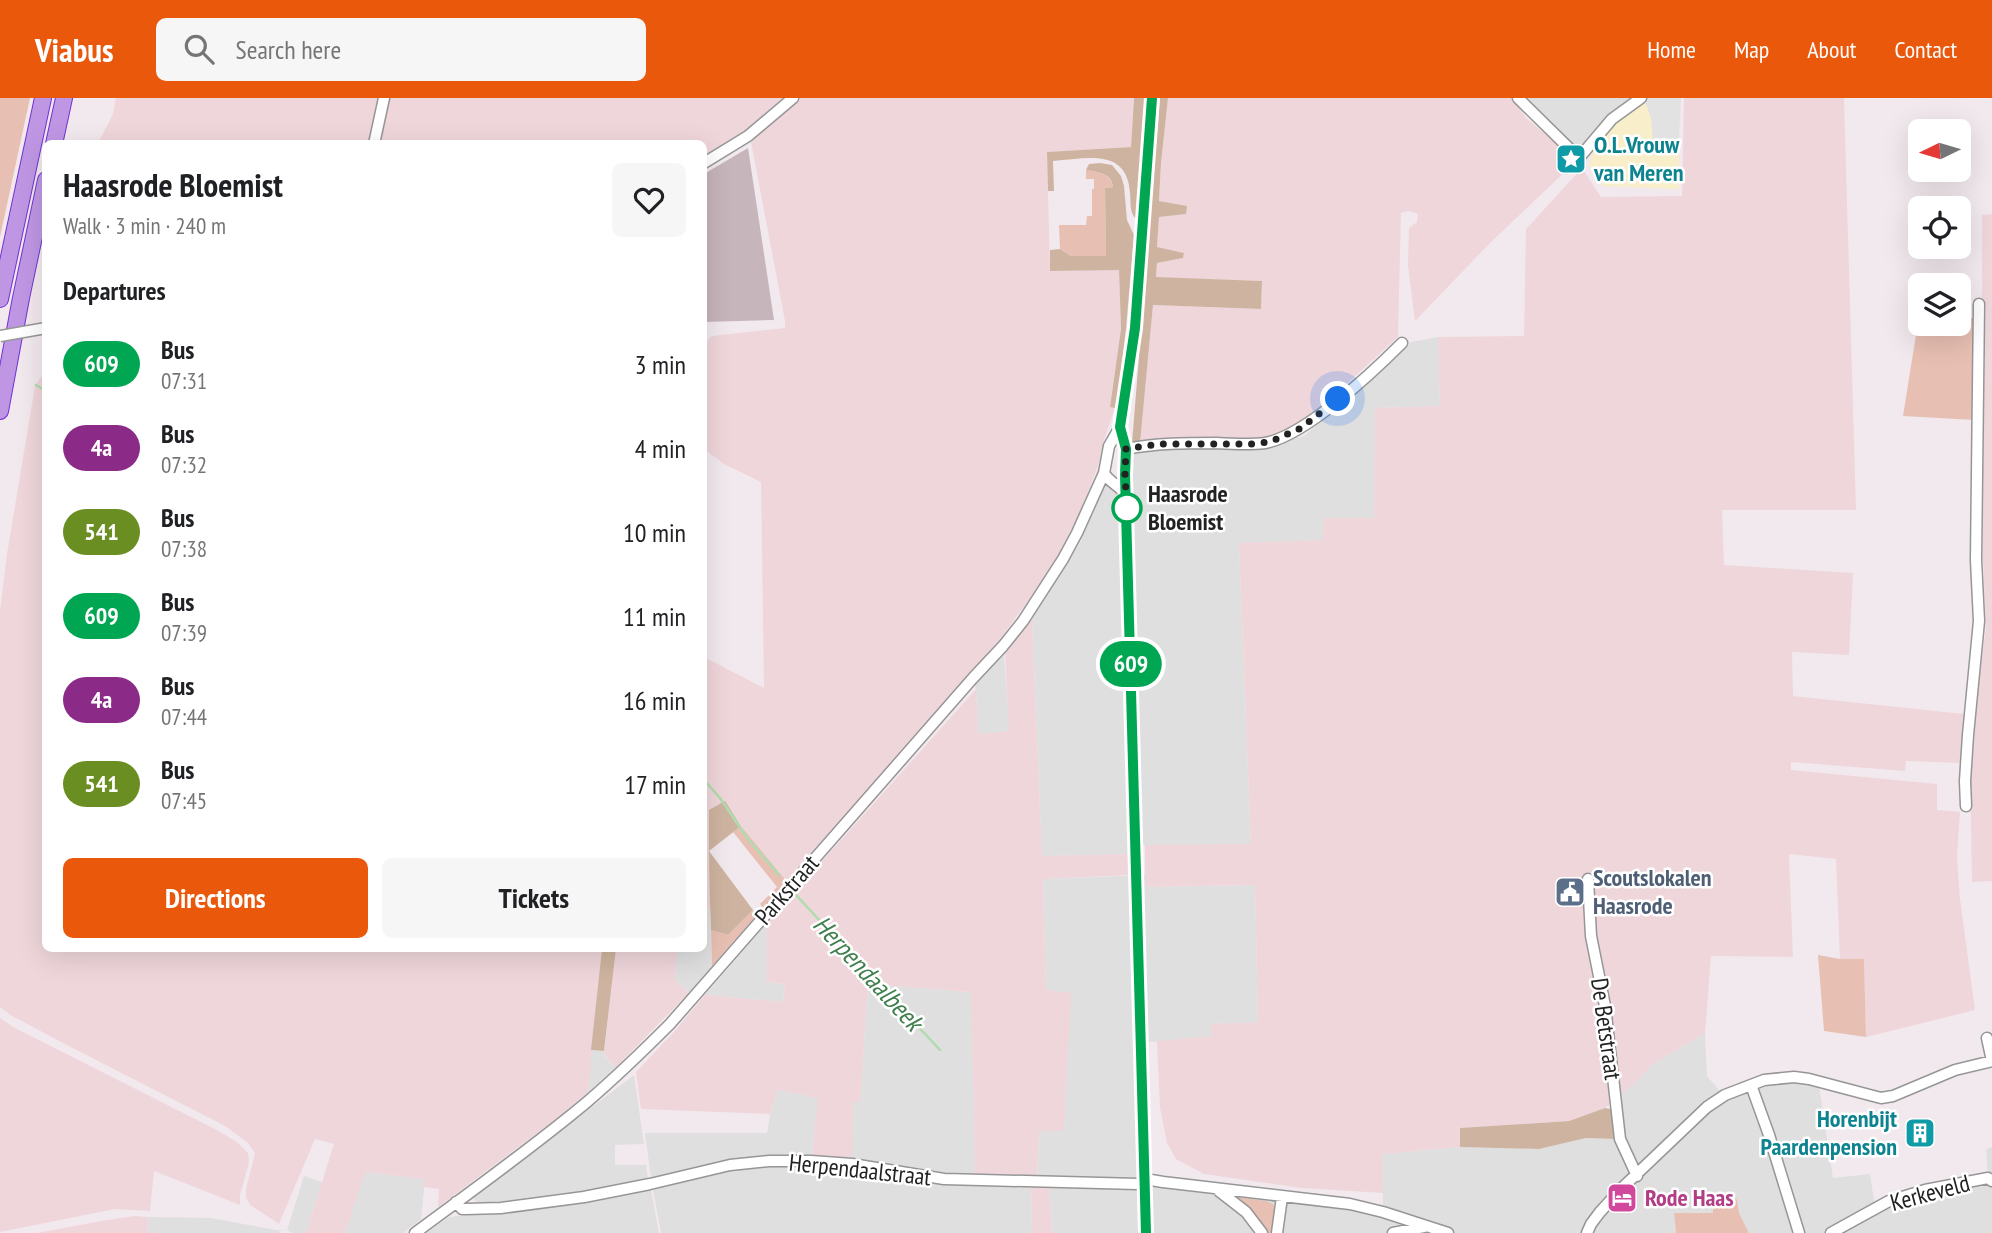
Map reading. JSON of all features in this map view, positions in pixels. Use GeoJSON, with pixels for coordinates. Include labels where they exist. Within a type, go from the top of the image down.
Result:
{"type":"FeatureCollection","features":[{"type":"Feature","properties":{"kind":"highway"},"geometry":{"type":"LineString","coordinates":[[0,299],[43,98]]}},
{"type":"Feature","properties":{"kind":"highway"},"geometry":{"type":"LineString","coordinates":[[55,140],[64,98]]}},
{"type":"Feature","properties":{"kind":"highway"},"geometry":{"type":"LineString","coordinates":[[0,411],[42,200]]}},
{"type":"Feature","properties":{"kind":"street"},"geometry":{"type":"LineString","coordinates":[[375,140],[384,98]]}},
{"type":"Feature","properties":{"kind":"street"},"geometry":{"type":"LineString","coordinates":[[707,161],[748,136],[793,98]]}},
{"type":"Feature","properties":{"kind":"street"},"geometry":{"type":"LineString","coordinates":[[1146,1233],[1125,447],[1120,427],[1133,342],[1152,98]]}},
{"type":"Feature","properties":{"kind":"street"},"geometry":{"type":"LineString","coordinates":[[1518,98],[1579,158],[1612,119],[1641,98]]}},
{"type":"Feature","properties":{"kind":"street"},"geometry":{"type":"LineString","coordinates":[[1966,806],[1968,735],[1979,621],[1976,560],[1979,304]]}},
{"type":"Feature","properties":{"kind":"street"},"geometry":{"type":"LineString","coordinates":[[0,336],[42,329]]}},
{"type":"Feature","properties":{"kind":"street"},"geometry":{"type":"LineString","coordinates":[[1125,447],[1159,444],[1258,444],[1277,440],[1305,426],[1355,386],[1402,343]]}},
{"type":"Feature","properties":{"kind":"street","name":"Parkstraat"},"geometry":{"type":"LineString","coordinates":[[415,1233],[588,1101],[643,1051],[1016,629],[1063,559],[1096,490],[1109,478],[1109,446],[1120,427]]}},
{"type":"Feature","properties":{"kind":"street"},"geometry":{"type":"LineString","coordinates":[[1112,440],[1118,439],[1125,447]]}},
{"type":"Feature","properties":{"kind":"street"},"geometry":{"type":"LineString","coordinates":[[1109,478],[1121,480],[1125,475]]}},
{"type":"Feature","properties":{"kind":"street"},"geometry":{"type":"LineString","coordinates":[[1109,478],[1126,494]]}},
{"type":"Feature","properties":{"kind":"street","name":"De Betstraat"},"geometry":{"type":"LineString","coordinates":[[1588,879],[1591,936],[1605,1006],[1620,1139],[1637,1175]]}},
{"type":"Feature","properties":{"kind":"street"},"geometry":{"type":"LineString","coordinates":[[1587,1233],[1600,1212],[1707,1107],[1725,1094],[1764,1080],[1779,1078],[1809,1079],[1881,1098],[1893,1096],[1955,1070],[1992,1061],[1987,1038]]}},
{"type":"Feature","properties":{"kind":"street"},"geometry":{"type":"LineString","coordinates":[[1751,1085],[1799,1233]]}},
{"type":"Feature","properties":{"kind":"street","name":"Herpendaalstraat"},"geometry":{"type":"LineString","coordinates":[[456,1202],[462,1209],[524,1205],[614,1192],[730,1165],[769,1161],[852,1164],[944,1179],[1144,1182]]}},
{"type":"Feature","properties":{"kind":"street","name":"Kerkeveld"},"geometry":{"type":"LineString","coordinates":[[1831,1233],[1889,1201],[1925,1190],[1988,1178],[1992,1181]]}},
{"type":"Feature","properties":{"kind":"street"},"geometry":{"type":"LineString","coordinates":[[1144,1182],[1151,1180],[1350,1204],[1448,1233]]}},
{"type":"Feature","properties":{"kind":"street"},"geometry":{"type":"LineString","coordinates":[[1217,1189],[1246,1212],[1262,1233]]}},
{"type":"Feature","properties":{"kind":"street"},"geometry":{"type":"LineString","coordinates":[[1277,1233],[1282,1197]]}},
{"type":"Feature","properties":{"kind":"street"},"geometry":{"type":"LineString","coordinates":[[1393,1233],[1427,1226]]}},
{"type":"Feature","properties":{"kind":"shaded area"},"geometry":{"type":"Polygon","coordinates":[[[0,98],[30,98],[0,237],[0,98]]]}},
{"type":"Feature","properties":{"kind":"shaded area"},"geometry":{"type":"Polygon","coordinates":[[[116,98],[378,98],[370,140],[100,140],[113,114],[116,98]]]}},
{"type":"Feature","properties":{"kind":"shaded area"},"geometry":{"type":"Polygon","coordinates":[[[390,98],[787,98],[761,120],[707,156],[707,140],[381,140],[390,98]]]}},
{"type":"Feature","properties":{"kind":"shaded area"},"geometry":{"type":"Polygon","coordinates":[[[801,98],[1134,98],[1131,147],[1047,152],[1050,271],[1119,269],[1121,329],[1110,406],[1115,408],[1098,466],[1081,510],[1054,563],[1000,639],[787,882],[750,838],[725,802],[710,810],[710,910],[707,909],[707,659],[764,688],[761,482],[724,464],[707,451],[707,340],[712,336],[785,328],[751,142],[801,98]]]}},
{"type":"Feature","properties":{"kind":"shaded area"},"geometry":{"type":"Polygon","coordinates":[[[1134,98],[1145,98],[1136,219],[1131,210],[1127,178],[1113,162],[1091,158],[1053,161],[1054,191],[1048,191],[1047,152],[1131,147],[1134,98]]]}},
{"type":"Feature","properties":{"kind":"shaded area"},"geometry":{"type":"Polygon","coordinates":[[[1160,98],[1168,98],[1159,201],[1187,206],[1186,214],[1159,217],[1157,247],[1184,253],[1183,258],[1157,263],[1156,277],[1262,281],[1261,309],[1153,305],[1140,443],[1132,443],[1160,98]]]}},
{"type":"Feature","properties":{"kind":"shaded area"},"geometry":{"type":"Polygon","coordinates":[[[1168,98],[1512,98],[1526,118],[1572,157],[1571,166],[1491,242],[1415,321],[1408,265],[1409,228],[1417,222],[1418,214],[1408,211],[1401,213],[1398,337],[1302,424],[1272,439],[1140,443],[1153,305],[1261,309],[1262,281],[1156,278],[1157,263],[1183,258],[1184,253],[1157,247],[1159,217],[1186,214],[1186,206],[1159,201],[1168,98]]]}},
{"type":"Feature","properties":{"kind":"shaded area"},"geometry":{"type":"Polygon","coordinates":[[[1522,98],[1636,98],[1580,154],[1522,98]]]}},
{"type":"Feature","properties":{"kind":"shaded area"},"geometry":{"type":"Polygon","coordinates":[[[1644,98],[1651,118],[1653,142],[1679,140],[1679,189],[1603,186],[1589,165],[1598,142],[1609,126],[1644,98]]]}},
{"type":"Feature","properties":{"kind":"shaded area"},"geometry":{"type":"Polygon","coordinates":[[[1644,98],[1681,98],[1679,140],[1653,142],[1651,118],[1644,98]]]}},
{"type":"Feature","properties":{"kind":"shaded area"},"geometry":{"type":"Polygon","coordinates":[[[1684,98],[1844,98],[1856,510],[1722,510],[1724,565],[1853,573],[1849,655],[1792,652],[1793,696],[1964,714],[1960,763],[1906,761],[1905,771],[1791,762],[1791,770],[1937,784],[1937,810],[1960,812],[1957,857],[1960,899],[1975,1010],[1866,1037],[1864,960],[1840,959],[1836,859],[1789,854],[1793,957],[1711,956],[1705,1033],[1653,1064],[1605,1108],[1569,1121],[1461,1128],[1460,1147],[1382,1154],[1383,1193],[1302,1188],[1204,1174],[1176,1159],[1167,1143],[1160,1108],[1157,1041],[1212,1036],[1211,1024],[1258,1022],[1255,885],[1145,887],[1145,845],[1251,844],[1239,543],[1323,540],[1324,518],[1374,518],[1375,408],[1440,406],[1438,337],[1524,336],[1526,229],[1582,168],[1601,197],[1682,196],[1684,98]]]}},
{"type":"Feature","properties":{"kind":"shaded area"},"geometry":{"type":"Polygon","coordinates":[[[748,148],[774,320],[707,322],[707,172],[748,148]]]}},
{"type":"Feature","properties":{"kind":"shaded area"},"geometry":{"type":"Polygon","coordinates":[[[1089,164],[1112,165],[1121,176],[1127,220],[1134,235],[1126,329],[1115,408],[1110,407],[1121,329],[1119,270],[1050,271],[1050,250],[1060,249],[1071,256],[1106,256],[1105,188],[1113,187],[1112,182],[1103,174],[1086,170],[1089,164]]]}},
{"type":"Feature","properties":{"kind":"shaded area"},"geometry":{"type":"Polygon","coordinates":[[[1086,170],[1106,176],[1112,182],[1113,187],[1105,188],[1106,256],[1071,256],[1060,249],[1059,225],[1086,225],[1087,216],[1092,216],[1094,179],[1086,179],[1086,170]]]}},
{"type":"Feature","properties":{"kind":"shaded area"},"geometry":{"type":"Polygon","coordinates":[[[1992,214],[1992,881],[1972,882],[1970,769],[1986,628],[1983,421],[1986,305],[1982,305],[1982,215],[1992,214]]]}},
{"type":"Feature","properties":{"kind":"shaded area"},"geometry":{"type":"Polygon","coordinates":[[[1971,318],[1977,318],[1975,420],[1903,416],[1916,336],[1971,336],[1971,318]]]}},
{"type":"Feature","properties":{"kind":"shaded area"},"geometry":{"type":"Polygon","coordinates":[[[1438,337],[1440,406],[1375,408],[1374,518],[1325,518],[1323,540],[1239,544],[1251,845],[1134,845],[1129,854],[1042,856],[1032,619],[1080,543],[1099,499],[1104,473],[1113,481],[1129,476],[1130,455],[1142,448],[1263,448],[1304,436],[1411,342],[1438,337]]]}},
{"type":"Feature","properties":{"kind":"shaded area"},"geometry":{"type":"Polygon","coordinates":[[[42,376],[42,952],[602,952],[588,1092],[438,1207],[439,1189],[424,1187],[424,1179],[365,1172],[345,1233],[306,1233],[334,1144],[315,1139],[279,1224],[250,1205],[246,1197],[255,1153],[248,1143],[225,1126],[63,1043],[0,1007],[0,611],[35,386],[42,376]]]}},
{"type":"Feature","properties":{"kind":"shaded area"},"geometry":{"type":"Polygon","coordinates":[[[1032,619],[1042,856],[1129,854],[1130,875],[1043,879],[1046,990],[1071,993],[1064,1131],[1039,1131],[1037,1175],[975,1174],[971,992],[868,984],[860,1102],[853,1102],[852,1159],[812,1155],[818,1098],[778,1090],[770,1114],[641,1109],[636,1072],[705,995],[783,1002],[785,984],[767,982],[767,923],[976,689],[978,734],[1009,731],[1005,654],[1032,619]]]}},
{"type":"Feature","properties":{"kind":"shaded area"},"geometry":{"type":"Polygon","coordinates":[[[1003,646],[1010,731],[978,734],[973,678],[1003,646]]]}},
{"type":"Feature","properties":{"kind":"shaded area"},"geometry":{"type":"Polygon","coordinates":[[[725,801],[741,826],[709,851],[709,810],[725,801]]]}},
{"type":"Feature","properties":{"kind":"shaded area"},"geometry":{"type":"Polygon","coordinates":[[[741,826],[787,882],[763,908],[760,904],[777,887],[733,832],[741,826]]]}},
{"type":"Feature","properties":{"kind":"shaded area"},"geometry":{"type":"Polygon","coordinates":[[[709,851],[753,910],[728,935],[711,930],[709,851]]]}},
{"type":"Feature","properties":{"kind":"shaded area"},"geometry":{"type":"Polygon","coordinates":[[[1145,875],[1146,887],[1255,885],[1258,1022],[1212,1024],[1212,1036],[1140,1043],[1145,1182],[1383,1211],[1382,1154],[1460,1147],[1539,1149],[1586,1138],[1620,1139],[1617,1098],[1653,1064],[1705,1033],[1707,1076],[1720,1091],[1779,1078],[1819,1085],[1833,1178],[1870,1174],[1874,1201],[1988,1178],[1986,1149],[1992,1147],[1992,1233],[1749,1233],[1739,1213],[1737,1199],[1714,1213],[1674,1213],[1676,1233],[1052,1233],[1049,1182],[1037,1181],[1039,1131],[1064,1130],[1070,993],[1046,991],[1043,879],[1145,875]]]}},
{"type":"Feature","properties":{"kind":"shaded area"},"geometry":{"type":"Polygon","coordinates":[[[707,909],[710,910],[712,966],[689,993],[675,980],[677,952],[707,952],[707,909]]]}},
{"type":"Feature","properties":{"kind":"shaded area"},"geometry":{"type":"Polygon","coordinates":[[[753,910],[757,915],[712,966],[711,930],[728,935],[753,910]]]}},
{"type":"Feature","properties":{"kind":"shaded area"},"geometry":{"type":"Polygon","coordinates":[[[767,923],[767,982],[785,984],[783,1002],[705,995],[767,923]]]}},
{"type":"Feature","properties":{"kind":"shaded area"},"geometry":{"type":"Polygon","coordinates":[[[602,952],[616,952],[604,1051],[591,1050],[602,952]]]}},
{"type":"Feature","properties":{"kind":"shaded area"},"geometry":{"type":"Polygon","coordinates":[[[616,952],[677,952],[675,980],[689,993],[615,1068],[604,1054],[616,952]]]}},
{"type":"Feature","properties":{"kind":"shaded area"},"geometry":{"type":"Polygon","coordinates":[[[1818,955],[1864,959],[1866,1037],[1824,1031],[1818,955]]]}},
{"type":"Feature","properties":{"kind":"shaded area"},"geometry":{"type":"Polygon","coordinates":[[[868,984],[972,992],[975,1179],[1031,1181],[1032,1233],[661,1233],[653,1190],[673,1184],[671,1174],[651,1178],[645,1133],[767,1133],[778,1090],[819,1098],[811,1161],[851,1164],[853,1102],[860,1101],[868,984]]]}},
{"type":"Feature","properties":{"kind":"shaded area"},"geometry":{"type":"Polygon","coordinates":[[[0,1018],[237,1142],[248,1153],[249,1163],[240,1205],[154,1171],[150,1211],[115,1209],[0,1232],[0,1018]]]}},
{"type":"Feature","properties":{"kind":"shaded area"},"geometry":{"type":"Polygon","coordinates":[[[591,1050],[604,1051],[604,1055],[615,1068],[588,1092],[591,1050]]]}},
{"type":"Feature","properties":{"kind":"shaded area"},"geometry":{"type":"Polygon","coordinates":[[[634,1075],[644,1144],[615,1145],[615,1165],[646,1165],[648,1179],[633,1182],[635,1193],[651,1190],[659,1233],[426,1233],[449,1217],[523,1211],[521,1200],[478,1203],[473,1198],[634,1075]]]}},
{"type":"Feature","properties":{"kind":"shaded area"},"geometry":{"type":"Polygon","coordinates":[[[1605,1108],[1611,1109],[1615,1139],[1586,1138],[1539,1149],[1460,1147],[1460,1128],[1569,1121],[1605,1108]]]}},
{"type":"Feature","properties":{"kind":"shaded area"},"geometry":{"type":"Polygon","coordinates":[[[364,1172],[425,1179],[421,1219],[403,1233],[345,1233],[364,1172]]]}},
{"type":"Feature","properties":{"kind":"shaded area"},"geometry":{"type":"Polygon","coordinates":[[[304,1176],[322,1182],[306,1233],[287,1230],[304,1176]]]}},
{"type":"Feature","properties":{"kind":"shaded area"},"geometry":{"type":"Polygon","coordinates":[[[1031,1181],[1049,1182],[1052,1233],[1032,1233],[1031,1181]]]}},
{"type":"Feature","properties":{"kind":"shaded area"},"geometry":{"type":"Polygon","coordinates":[[[1235,1197],[1273,1204],[1276,1211],[1273,1233],[1266,1233],[1235,1197]]]}},
{"type":"Feature","properties":{"kind":"shaded area"},"geometry":{"type":"Polygon","coordinates":[[[1737,1199],[1739,1213],[1749,1233],[1676,1233],[1674,1213],[1713,1213],[1713,1204],[1737,1199]]]}},
{"type":"Feature","properties":{"kind":"shaded area"},"geometry":{"type":"Polygon","coordinates":[[[147,1217],[211,1218],[287,1230],[278,1231],[281,1233],[148,1233],[147,1217]]]}},
{"type":"Feature","properties":{"kind":"shaded area"},"geometry":{"type":"Polygon","coordinates":[[[147,1217],[148,1233],[37,1233],[107,1220],[147,1217]]]}},
{"type":"Feature","properties":{"kind":"waterway","name":"Herpendaalbeek"},"geometry":{"type":"LineString","coordinates":[[36,385],[42,389]]}},
{"type":"Feature","properties":{"kind":"waterway","name":"Herpendaalbeek"},"geometry":{"type":"LineString","coordinates":[[707,783],[748,839],[779,875]]}},
{"type":"Feature","properties":{"kind":"waterway","name":"Herpendaalbeek"},"geometry":{"type":"LineString","coordinates":[[796,895],[940,1050]]}},
{"type":"Feature","properties":{"kind":"bus line","name":"609"},"geometry":{"type":"LineString","coordinates":[[1146,1233],[1126,449],[1120,427],[1135,328],[1152,98]]}},
{"type":"Feature","properties":{"kind":"place","name":"O.L.Vrouw van Meren"},"geometry":{"type":"Point","coordinates":[1571,159]}},
{"type":"Feature","properties":{"kind":"place","name":"Haasrode Bloemist"},"geometry":{"type":"Point","coordinates":[1127,508]}},
{"type":"Feature","properties":{"kind":"place","name":"Scoutslokalen Haasrode"},"geometry":{"type":"Point","coordinates":[1570,892]}},
{"type":"Feature","properties":{"kind":"place","name":"Horenbijt Paardenpension"},"geometry":{"type":"Point","coordinates":[1920,1133]}},
{"type":"Feature","properties":{"kind":"place","name":"Rode Haas"},"geometry":{"type":"Point","coordinates":[1622,1198]}},
{"type":"Feature","properties":{"kind":"route"},"geometry":{"type":"LineString","coordinates":[[1127,508],[1126,449],[1159,444],[1270,442],[1301,428],[1338,399]]}}]}
